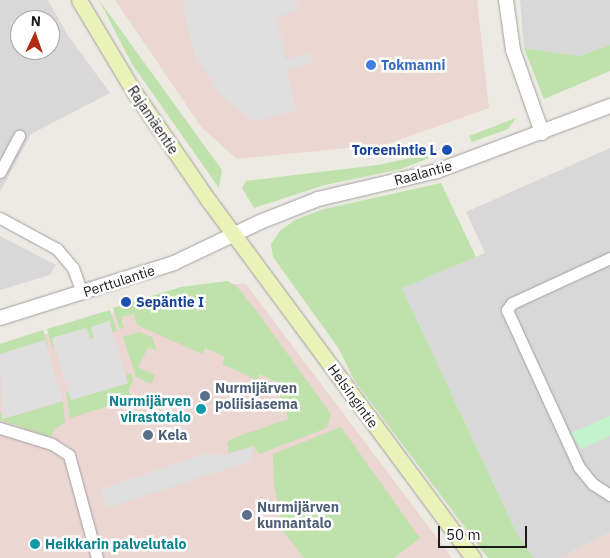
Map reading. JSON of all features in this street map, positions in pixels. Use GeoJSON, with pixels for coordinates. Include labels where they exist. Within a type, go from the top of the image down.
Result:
{"type":"FeatureCollection","features":[{"type":"Feature","properties":{"kind":"main road","name":"Rajamäentie"},"geometry":{"type":"LineString","coordinates":[[79,0],[134,92],[234,234]]}},
{"type":"Feature","properties":{"kind":"main road","name":"Helsingintie"},"geometry":{"type":"LineString","coordinates":[[234,234],[473,558]]}},
{"type":"Feature","properties":{"kind":"street"},"geometry":{"type":"LineString","coordinates":[[506,0],[513,50],[542,133]]}},
{"type":"Feature","properties":{"kind":"street","name":"Raalantie"},"geometry":{"type":"LineString","coordinates":[[234,234],[318,199],[438,170],[542,133],[610,106]]}},
{"type":"Feature","properties":{"kind":"street"},"geometry":{"type":"LineString","coordinates":[[0,172],[19,136]]}},
{"type":"Feature","properties":{"kind":"street"},"geometry":{"type":"LineString","coordinates":[[0,218],[58,249],[73,268],[82,293]]}},
{"type":"Feature","properties":{"kind":"street","name":"Perttulantie"},"geometry":{"type":"LineString","coordinates":[[0,318],[174,263],[234,234]]}},
{"type":"Feature","properties":{"kind":"street"},"geometry":{"type":"LineString","coordinates":[[610,258],[512,303],[507,310],[579,467],[593,484],[610,495]]}},
{"type":"Feature","properties":{"kind":"street"},"geometry":{"type":"LineString","coordinates":[[0,428],[52,444],[68,455],[97,558]]}},
{"type":"Feature","properties":{"kind":"shaded area"},"geometry":{"type":"Polygon","coordinates":[[[0,0],[48,0],[54,10],[10,10],[10,60],[60,60],[60,21],[110,93],[31,134],[0,192],[0,0]]]}},
{"type":"Feature","properties":{"kind":"shaded area"},"geometry":{"type":"Polygon","coordinates":[[[115,0],[477,0],[489,108],[387,144],[237,159],[202,128],[115,0]]]}},
{"type":"Feature","properties":{"kind":"shaded area"},"geometry":{"type":"Polygon","coordinates":[[[184,0],[296,0],[299,11],[276,17],[284,47],[284,60],[310,53],[313,63],[286,70],[297,110],[259,120],[250,119],[222,97],[196,57],[185,18],[184,0]]]}},
{"type":"Feature","properties":{"kind":"shaded area"},"geometry":{"type":"Polygon","coordinates":[[[520,0],[610,0],[610,45],[579,56],[524,48],[520,0]]]}},
{"type":"Feature","properties":{"kind":"shaded area"},"geometry":{"type":"Polygon","coordinates":[[[610,148],[610,533],[559,558],[534,558],[517,534],[402,288],[485,253],[466,212],[610,148]]]}},
{"type":"Feature","properties":{"kind":"shaded area"},"geometry":{"type":"Polygon","coordinates":[[[0,236],[56,265],[50,275],[0,290],[0,236]]]}},
{"type":"Feature","properties":{"kind":"shaded area"},"geometry":{"type":"Polygon","coordinates":[[[220,284],[246,284],[452,558],[0,558],[0,349],[190,289],[220,284]]]}},
{"type":"Feature","properties":{"kind":"shaded area"},"geometry":{"type":"Polygon","coordinates":[[[109,321],[128,383],[71,400],[52,338],[86,328],[90,339],[94,338],[91,327],[109,321]]]}},
{"type":"Feature","properties":{"kind":"shaded area"},"geometry":{"type":"Polygon","coordinates":[[[45,340],[63,401],[2,419],[0,354],[45,340]]]}},
{"type":"Feature","properties":{"kind":"shaded area"},"geometry":{"type":"Polygon","coordinates":[[[252,447],[251,461],[107,508],[101,489],[203,454],[225,455],[252,447]]]}},
{"type":"Feature","properties":{"kind":"shaded area"},"geometry":{"type":"Polygon","coordinates":[[[610,533],[610,558],[559,558],[610,533]]]}},
{"type":"Feature","properties":{"kind":"green space"},"geometry":{"type":"Polygon","coordinates":[[[99,0],[222,170],[219,188],[132,64],[99,0]]]}},
{"type":"Feature","properties":{"kind":"green space"},"geometry":{"type":"Polygon","coordinates":[[[610,45],[610,71],[544,99],[524,48],[579,56],[610,45]]]}},
{"type":"Feature","properties":{"kind":"green space"},"geometry":{"type":"Polygon","coordinates":[[[516,118],[508,129],[472,142],[469,136],[516,118]]]}},
{"type":"Feature","properties":{"kind":"green space"},"geometry":{"type":"Polygon","coordinates":[[[437,149],[439,154],[401,169],[325,185],[254,208],[242,188],[246,181],[378,165],[411,158],[437,149]]]}},
{"type":"Feature","properties":{"kind":"green space"},"geometry":{"type":"Polygon","coordinates":[[[441,183],[476,257],[402,288],[517,534],[534,558],[488,558],[354,380],[339,349],[273,257],[271,244],[280,231],[295,220],[324,209],[441,183]]]}},
{"type":"Feature","properties":{"kind":"green space"},"geometry":{"type":"Polygon","coordinates":[[[228,281],[238,288],[258,313],[331,414],[327,428],[259,454],[253,446],[229,453],[227,443],[231,439],[288,419],[278,390],[281,384],[260,374],[257,380],[222,364],[225,357],[205,348],[202,354],[137,325],[134,314],[121,317],[124,328],[120,329],[113,308],[181,287],[228,281]]]}},
{"type":"Feature","properties":{"kind":"green space"},"geometry":{"type":"Polygon","coordinates":[[[110,310],[117,331],[112,332],[109,321],[91,327],[94,337],[90,339],[87,328],[53,338],[53,350],[47,329],[110,310]]]}},
{"type":"Feature","properties":{"kind":"green space"},"geometry":{"type":"Polygon","coordinates":[[[43,330],[49,348],[45,340],[0,354],[0,344],[43,330]]]}},
{"type":"Feature","properties":{"kind":"green space"},"geometry":{"type":"Polygon","coordinates":[[[139,332],[152,337],[157,351],[148,347],[138,367],[155,375],[151,384],[136,377],[123,337],[139,332]]]}},
{"type":"Feature","properties":{"kind":"green space"},"geometry":{"type":"Polygon","coordinates":[[[131,373],[133,380],[129,390],[131,399],[70,418],[66,393],[69,392],[71,400],[128,383],[126,375],[131,373]]]}},
{"type":"Feature","properties":{"kind":"green space"},"geometry":{"type":"Polygon","coordinates":[[[63,401],[65,423],[55,429],[51,437],[0,420],[0,412],[3,419],[63,401]]]}},
{"type":"Feature","properties":{"kind":"green space"},"geometry":{"type":"Polygon","coordinates":[[[610,416],[610,436],[581,449],[571,433],[610,416]]]}},
{"type":"Feature","properties":{"kind":"green space"},"geometry":{"type":"Polygon","coordinates":[[[341,427],[420,538],[394,558],[304,558],[283,531],[274,484],[273,454],[341,427]]]}},
{"type":"Feature","properties":{"kind":"place","name":"Tokmanni"},"geometry":{"type":"Point","coordinates":[371,65]}},
{"type":"Feature","properties":{"kind":"place","name":"Toreenintie L"},"geometry":{"type":"Point","coordinates":[447,150]}},
{"type":"Feature","properties":{"kind":"place","name":"Sepäntie I"},"geometry":{"type":"Point","coordinates":[126,302]}},
{"type":"Feature","properties":{"kind":"place","name":"Nurmijärven poliisiasema"},"geometry":{"type":"Point","coordinates":[205,396]}},
{"type":"Feature","properties":{"kind":"place","name":"Nurmijärven virastotalo"},"geometry":{"type":"Point","coordinates":[201,409]}},
{"type":"Feature","properties":{"kind":"place","name":"Kela"},"geometry":{"type":"Point","coordinates":[148,435]}},
{"type":"Feature","properties":{"kind":"place","name":"Nurmijärven kunnantalo"},"geometry":{"type":"Point","coordinates":[247,515]}},
{"type":"Feature","properties":{"kind":"place","name":"Heikkarin palvelutalo"},"geometry":{"type":"Point","coordinates":[35,544]}}]}
